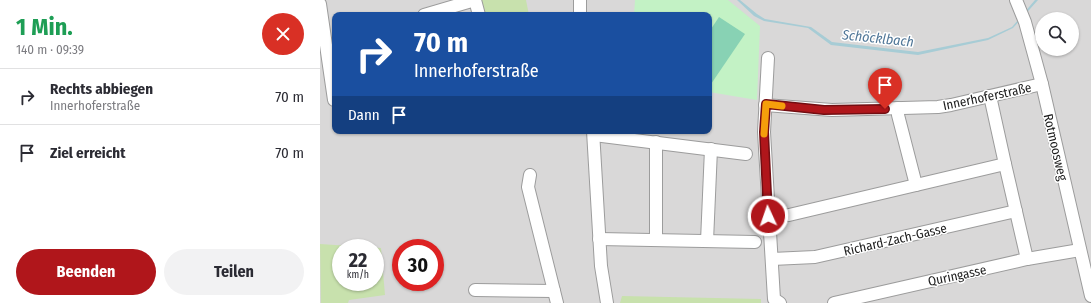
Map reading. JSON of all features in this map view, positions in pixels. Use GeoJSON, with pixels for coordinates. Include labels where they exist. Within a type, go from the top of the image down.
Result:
{"type":"FeatureCollection","features":[{"type":"Feature","properties":{"kind":"street"},"geometry":{"type":"LineString","coordinates":[[434,12],[475,0],[478,12]]}},
{"type":"Feature","properties":{"kind":"street"},"geometry":{"type":"LineString","coordinates":[[580,0],[580,12]]}},
{"type":"Feature","properties":{"kind":"street","name":"Rotmoosweg"},"geometry":{"type":"LineString","coordinates":[[1016,0],[1023,17],[1042,84],[1091,296]]}},
{"type":"Feature","properties":{"kind":"street"},"geometry":{"type":"LineString","coordinates":[[320,4],[331,43],[332,62]]}},
{"type":"Feature","properties":{"kind":"street"},"geometry":{"type":"LineString","coordinates":[[768,58],[764,132],[768,216],[774,299],[780,303]]}},
{"type":"Feature","properties":{"kind":"street","name":"Innerhoferstraße"},"geometry":{"type":"LineString","coordinates":[[766,104],[824,110],[951,105],[1042,84]]}},
{"type":"Feature","properties":{"kind":"street"},"geometry":{"type":"LineString","coordinates":[[990,96],[1027,259]]}},
{"type":"Feature","properties":{"kind":"street"},"geometry":{"type":"LineString","coordinates":[[898,108],[898,115],[916,185]]}},
{"type":"Feature","properties":{"kind":"street"},"geometry":{"type":"LineString","coordinates":[[594,134],[599,240],[601,266],[607,303]]}},
{"type":"Feature","properties":{"kind":"street"},"geometry":{"type":"LineString","coordinates":[[601,134],[746,154]]}},
{"type":"Feature","properties":{"kind":"street"},"geometry":{"type":"LineString","coordinates":[[656,142],[656,240]]}},
{"type":"Feature","properties":{"kind":"street"},"geometry":{"type":"LineString","coordinates":[[708,241],[711,149]]}},
{"type":"Feature","properties":{"kind":"street"},"geometry":{"type":"LineString","coordinates":[[768,216],[789,215],[1005,164]]}},
{"type":"Feature","properties":{"kind":"street"},"geometry":{"type":"LineString","coordinates":[[530,175],[528,187],[557,303]]}},
{"type":"Feature","properties":{"kind":"street","name":"Richard-Zach-Gasse"},"geometry":{"type":"LineString","coordinates":[[772,259],[815,258],[1016,211]]}},
{"type":"Feature","properties":{"kind":"street"},"geometry":{"type":"LineString","coordinates":[[599,240],[755,242]]}},
{"type":"Feature","properties":{"kind":"street","name":"Quringasse"},"geometry":{"type":"LineString","coordinates":[[834,303],[1027,259],[1080,250]]}},
{"type":"Feature","properties":{"kind":"street"},"geometry":{"type":"LineString","coordinates":[[475,290],[554,291]]}},
{"type":"Feature","properties":{"kind":"shaded area"},"geometry":{"type":"Polygon","coordinates":[[[320,0],[1091,0],[1091,303],[320,303],[320,0]]]}},
{"type":"Feature","properties":{"kind":"green space"},"geometry":{"type":"Polygon","coordinates":[[[480,0],[526,0],[528,12],[484,12],[480,0]]]}},
{"type":"Feature","properties":{"kind":"green space"},"geometry":{"type":"Polygon","coordinates":[[[635,0],[728,0],[760,26],[757,100],[712,92],[712,12],[634,12],[635,0]]]}},
{"type":"Feature","properties":{"kind":"green space"},"geometry":{"type":"Polygon","coordinates":[[[719,17],[745,34],[712,83],[712,28],[719,17]]]}},
{"type":"Feature","properties":{"kind":"green space"},"geometry":{"type":"Polygon","coordinates":[[[320,244],[332,245],[332,291],[384,291],[384,283],[385,295],[349,300],[348,303],[321,303],[320,244]]]}},
{"type":"Feature","properties":{"kind":"green space"},"geometry":{"type":"Polygon","coordinates":[[[622,296],[761,299],[761,303],[620,303],[622,296]]]}},
{"type":"Feature","properties":{"kind":"water","name":"Schöcklbach"},"geometry":{"type":"Polygon","coordinates":[[[737,0],[740,0],[765,19],[811,27],[832,42],[918,52],[988,38],[1012,27],[1035,0],[1038,0],[1013,28],[988,40],[918,55],[831,45],[808,28],[764,21],[754,16],[737,0]]]}},
{"type":"Feature","properties":{"kind":"slow traffic"},"geometry":{"type":"LineString","coordinates":[[764,134],[766,104],[782,106]]}},
{"type":"Feature","properties":{"kind":"route"},"geometry":{"type":"LineString","coordinates":[[768,216],[764,132],[766,104],[824,110],[885,109]]}}]}
